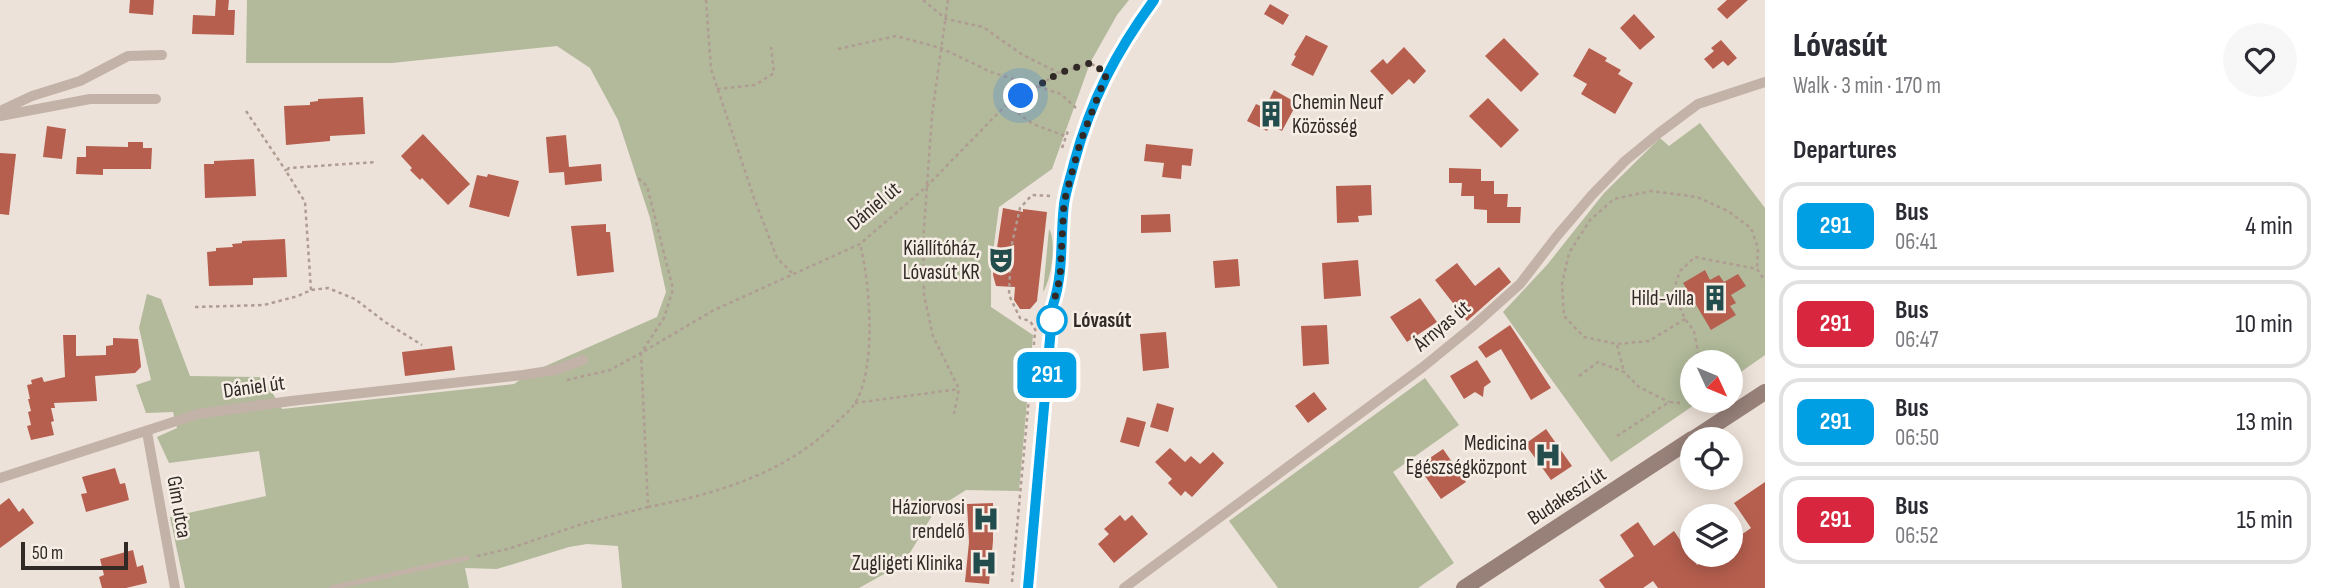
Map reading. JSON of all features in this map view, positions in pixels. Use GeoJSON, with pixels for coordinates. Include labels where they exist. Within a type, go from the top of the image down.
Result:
{"type":"FeatureCollection","features":[{"type":"Feature","properties":{"kind":"main road","name":"Budakeszi út"},"geometry":{"type":"LineString","coordinates":[[1711,427],[1765,392]]}},
{"type":"Feature","properties":{"kind":"main road","name":"Budakeszi út"},"geometry":{"type":"LineString","coordinates":[[1464,588],[1680,447]]}},
{"type":"Feature","properties":{"kind":"street"},"geometry":{"type":"LineString","coordinates":[[1028,588],[1053,305],[1060,278],[1064,202],[1080,143],[1107,73],[1129,33],[1154,0]]}},
{"type":"Feature","properties":{"kind":"street"},"geometry":{"type":"LineString","coordinates":[[0,113],[32,96],[80,81],[128,56],[162,55]]}},
{"type":"Feature","properties":{"kind":"street","name":"Árnyas út"},"geometry":{"type":"LineString","coordinates":[[1124,588],[1423,367],[1472,327],[1520,284],[1592,195],[1625,161],[1659,132],[1698,104],[1765,82]]}},
{"type":"Feature","properties":{"kind":"street"},"geometry":{"type":"LineString","coordinates":[[0,113],[90,99],[156,99]]}},
{"type":"Feature","properties":{"kind":"street","name":"Dániel út"},"geometry":{"type":"LineString","coordinates":[[0,478],[198,414],[523,376],[555,370],[583,360]]}},
{"type":"Feature","properties":{"kind":"street","name":"Gím utca"},"geometry":{"type":"LineString","coordinates":[[146,432],[175,588]]}},
{"type":"Feature","properties":{"kind":"lane"},"geometry":{"type":"LineString","coordinates":[[331,588],[467,558]]}},
{"type":"Feature","properties":{"kind":"path"},"geometry":{"type":"LineString","coordinates":[[706,0],[711,69],[717,89],[777,258],[794,275]]}},
{"type":"Feature","properties":{"kind":"path"},"geometry":{"type":"LineString","coordinates":[[923,0],[946,19],[983,27],[1023,55],[1059,73]]}},
{"type":"Feature","properties":{"kind":"path"},"geometry":{"type":"LineString","coordinates":[[948,0],[932,115],[923,242],[924,295],[933,336],[959,389],[954,414]]}},
{"type":"Feature","properties":{"kind":"path"},"geometry":{"type":"LineString","coordinates":[[838,49],[896,36],[941,48],[991,72],[1061,94],[1079,110]]}},
{"type":"Feature","properties":{"kind":"path"},"geometry":{"type":"LineString","coordinates":[[717,89],[755,85],[774,74],[771,47]]}},
{"type":"Feature","properties":{"kind":"path","name":"Dániel út"},"geometry":{"type":"LineString","coordinates":[[558,382],[610,370],[714,310],[860,244],[926,187],[1006,105],[1059,73],[1090,63],[1107,73]]}},
{"type":"Feature","properties":{"kind":"path"},"geometry":{"type":"LineString","coordinates":[[1006,105],[1032,124],[1065,136]]}},
{"type":"Feature","properties":{"kind":"path"},"geometry":{"type":"LineString","coordinates":[[246,111],[305,202],[311,290]]}},
{"type":"Feature","properties":{"kind":"path"},"geometry":{"type":"LineString","coordinates":[[286,172],[289,169],[376,162]]}},
{"type":"Feature","properties":{"kind":"path","name":"Dániel út"},"geometry":{"type":"LineString","coordinates":[[638,178],[647,186],[673,289],[664,318],[641,353]]}},
{"type":"Feature","properties":{"kind":"path"},"geometry":{"type":"LineString","coordinates":[[1685,319],[1649,341],[1617,344],[1584,337],[1564,316],[1562,284],[1569,253],[1590,220],[1614,199],[1651,191],[1697,197],[1728,211],[1751,228],[1758,248],[1757,268],[1765,281]]}},
{"type":"Feature","properties":{"kind":"path"},"geometry":{"type":"LineString","coordinates":[[1036,331],[1030,321],[1020,318],[1009,295],[1011,248],[1020,208],[1032,195],[1053,197]]}},
{"type":"Feature","properties":{"kind":"path"},"geometry":{"type":"LineString","coordinates":[[467,558],[508,550],[585,523],[686,500],[749,481],[825,435],[855,403],[867,376],[867,271],[860,244]]}},
{"type":"Feature","properties":{"kind":"path"},"geometry":{"type":"LineString","coordinates":[[1698,350],[1694,331],[1685,319],[1673,292],[1680,271],[1695,257],[1757,268]]}},
{"type":"Feature","properties":{"kind":"path"},"geometry":{"type":"LineString","coordinates":[[195,307],[264,305],[311,290],[328,288],[348,295],[385,323],[422,345]]}},
{"type":"Feature","properties":{"kind":"path"},"geometry":{"type":"LineString","coordinates":[[1617,344],[1624,372]]}},
{"type":"Feature","properties":{"kind":"path"},"geometry":{"type":"LineString","coordinates":[[641,353],[648,507]]}},
{"type":"Feature","properties":{"kind":"path"},"geometry":{"type":"LineString","coordinates":[[1579,376],[1598,362],[1624,372],[1639,387],[1669,402],[1680,403]]}},
{"type":"Feature","properties":{"kind":"path"},"geometry":{"type":"LineString","coordinates":[[855,403],[959,389]]}},
{"type":"Feature","properties":{"kind":"path"},"geometry":{"type":"LineString","coordinates":[[1617,436],[1669,402]]}},
{"type":"Feature","properties":{"kind":"green space"},"geometry":{"type":"Polygon","coordinates":[[[247,0],[1129,0],[1117,15],[1090,63],[1052,169],[999,207],[991,267],[991,307],[1033,335],[1019,491],[966,490],[936,509],[904,563],[859,588],[622,588],[618,546],[587,544],[497,569],[465,568],[469,588],[185,588],[170,517],[266,496],[259,451],[169,463],[157,437],[177,428],[173,412],[146,413],[136,385],[151,380],[139,328],[147,294],[161,299],[190,376],[263,377],[282,409],[514,384],[532,372],[657,317],[666,292],[650,218],[618,120],[590,68],[557,46],[392,63],[246,63],[247,0]]]}},
{"type":"Feature","properties":{"kind":"green space"},"geometry":{"type":"Polygon","coordinates":[[[1700,123],[1765,208],[1765,355],[1743,371],[1743,350],[1680,350],[1680,413],[1682,413],[1611,462],[1503,312],[1547,265],[1604,193],[1660,138],[1669,146],[1700,123]]]}},
{"type":"Feature","properties":{"kind":"green space"},"geometry":{"type":"Polygon","coordinates":[[[1049,229],[1053,242],[1052,261],[1043,292],[1049,229]]]}},
{"type":"Feature","properties":{"kind":"green space"},"geometry":{"type":"Polygon","coordinates":[[[1425,378],[1459,425],[1393,472],[1454,563],[1418,588],[1278,588],[1229,521],[1425,378]]]}},
{"type":"Feature","properties":{"kind":"building"},"geometry":{"type":"Polygon","coordinates":[[[130,0],[154,0],[153,15],[129,13],[130,0]]]}},
{"type":"Feature","properties":{"kind":"building"},"geometry":{"type":"Polygon","coordinates":[[[216,0],[229,0],[228,10],[235,10],[234,35],[192,34],[193,15],[215,16],[216,0]]]}},
{"type":"Feature","properties":{"kind":"building"},"geometry":{"type":"Polygon","coordinates":[[[1727,0],[1748,0],[1727,19],[1717,9],[1727,0]]]}},
{"type":"Feature","properties":{"kind":"building"},"geometry":{"type":"Polygon","coordinates":[[[1270,4],[1289,15],[1283,25],[1264,14],[1270,4]]]}},
{"type":"Feature","properties":{"kind":"building"},"geometry":{"type":"Polygon","coordinates":[[[1634,14],[1655,37],[1640,50],[1620,28],[1634,14]]]}},
{"type":"Feature","properties":{"kind":"building"},"geometry":{"type":"Polygon","coordinates":[[[1306,35],[1328,46],[1313,76],[1291,65],[1306,35]]]}},
{"type":"Feature","properties":{"kind":"building"},"geometry":{"type":"Polygon","coordinates":[[[1504,38],[1539,74],[1521,92],[1485,56],[1504,38]]]}},
{"type":"Feature","properties":{"kind":"building"},"geometry":{"type":"Polygon","coordinates":[[[1721,40],[1737,58],[1728,66],[1723,61],[1713,69],[1704,59],[1714,51],[1711,48],[1721,40]]]}},
{"type":"Feature","properties":{"kind":"building"},"geometry":{"type":"Polygon","coordinates":[[[1404,47],[1426,71],[1414,84],[1409,79],[1392,95],[1370,71],[1383,59],[1387,64],[1404,47]]]}},
{"type":"Feature","properties":{"kind":"building"},"geometry":{"type":"Polygon","coordinates":[[[1589,48],[1607,58],[1605,61],[1621,70],[1618,74],[1633,83],[1615,114],[1581,94],[1587,84],[1573,76],[1589,48]]]}},
{"type":"Feature","properties":{"kind":"building","name":"Chemin Neuf Közösség"},"geometry":{"type":"Polygon","coordinates":[[[1274,90],[1297,103],[1282,131],[1270,125],[1267,131],[1247,121],[1256,104],[1265,108],[1274,90]]]}},
{"type":"Feature","properties":{"kind":"building"},"geometry":{"type":"Polygon","coordinates":[[[363,97],[365,134],[330,136],[330,141],[286,145],[284,106],[310,105],[310,102],[318,99],[363,97]]]}},
{"type":"Feature","properties":{"kind":"building"},"geometry":{"type":"Polygon","coordinates":[[[1488,98],[1519,130],[1501,148],[1469,116],[1488,98]]]}},
{"type":"Feature","properties":{"kind":"building"},"geometry":{"type":"Polygon","coordinates":[[[47,126],[66,129],[62,159],[43,157],[47,126]]]}},
{"type":"Feature","properties":{"kind":"building"},"geometry":{"type":"Polygon","coordinates":[[[423,134],[470,184],[448,205],[422,178],[420,180],[410,170],[412,168],[401,156],[423,134]]]}},
{"type":"Feature","properties":{"kind":"building"},"geometry":{"type":"Polygon","coordinates":[[[566,135],[569,167],[601,164],[602,181],[565,185],[564,172],[549,173],[546,137],[566,135]]]}},
{"type":"Feature","properties":{"kind":"building"},"geometry":{"type":"Polygon","coordinates":[[[128,142],[143,142],[143,148],[152,148],[151,169],[103,169],[103,175],[76,174],[77,157],[86,157],[86,146],[128,147],[128,142]]]}},
{"type":"Feature","properties":{"kind":"building"},"geometry":{"type":"Polygon","coordinates":[[[1146,144],[1193,149],[1191,166],[1182,165],[1181,179],[1162,177],[1164,163],[1144,161],[1146,144]]]}},
{"type":"Feature","properties":{"kind":"building"},"geometry":{"type":"Polygon","coordinates":[[[0,153],[16,154],[9,215],[0,214],[0,153]]]}},
{"type":"Feature","properties":{"kind":"building"},"geometry":{"type":"Polygon","coordinates":[[[254,159],[256,196],[205,198],[204,164],[254,159]]]}},
{"type":"Feature","properties":{"kind":"building"},"geometry":{"type":"Polygon","coordinates":[[[1449,168],[1481,169],[1481,181],[1494,181],[1494,194],[1508,194],[1507,207],[1521,207],[1520,223],[1487,223],[1487,210],[1474,209],[1474,196],[1461,196],[1462,183],[1449,183],[1449,168]]]}},
{"type":"Feature","properties":{"kind":"building"},"geometry":{"type":"Polygon","coordinates":[[[488,174],[519,181],[509,217],[469,207],[477,175],[487,177],[488,174]]]}},
{"type":"Feature","properties":{"kind":"building"},"geometry":{"type":"Polygon","coordinates":[[[1371,185],[1372,215],[1358,216],[1359,222],[1337,223],[1336,186],[1371,185]]]}},
{"type":"Feature","properties":{"kind":"building"},"geometry":{"type":"Polygon","coordinates":[[[1003,208],[1023,212],[1023,209],[1047,212],[1037,301],[1030,309],[1020,309],[1014,300],[1015,287],[996,286],[993,275],[1003,208]]]}},
{"type":"Feature","properties":{"kind":"building"},"geometry":{"type":"Polygon","coordinates":[[[1170,214],[1171,232],[1141,233],[1141,215],[1170,214]]]}},
{"type":"Feature","properties":{"kind":"building"},"geometry":{"type":"Polygon","coordinates":[[[606,224],[606,232],[610,232],[614,272],[577,276],[571,226],[606,224]]]}},
{"type":"Feature","properties":{"kind":"building"},"geometry":{"type":"Polygon","coordinates":[[[285,239],[287,277],[253,278],[253,285],[209,286],[207,252],[216,251],[216,248],[233,247],[232,244],[242,241],[285,239]]]}},
{"type":"Feature","properties":{"kind":"building"},"geometry":{"type":"Polygon","coordinates":[[[1238,259],[1240,286],[1215,288],[1213,261],[1238,259]]]}},
{"type":"Feature","properties":{"kind":"building"},"geometry":{"type":"Polygon","coordinates":[[[1358,260],[1361,296],[1324,299],[1322,263],[1358,260]]]}},
{"type":"Feature","properties":{"kind":"building"},"geometry":{"type":"Polygon","coordinates":[[[1457,263],[1475,286],[1499,267],[1511,282],[1467,321],[1435,280],[1457,263]]]}},
{"type":"Feature","properties":{"kind":"building","name":"Hild-villa"},"geometry":{"type":"Polygon","coordinates":[[[1705,270],[1710,280],[1719,275],[1724,282],[1738,274],[1746,286],[1731,295],[1736,303],[1730,306],[1736,315],[1711,330],[1683,283],[1705,270]]]}},
{"type":"Feature","properties":{"kind":"building"},"geometry":{"type":"Polygon","coordinates":[[[1420,298],[1437,322],[1407,342],[1390,317],[1420,298]]]}},
{"type":"Feature","properties":{"kind":"building"},"geometry":{"type":"Polygon","coordinates":[[[1327,325],[1329,364],[1303,366],[1301,326],[1327,325]]]}},
{"type":"Feature","properties":{"kind":"building"},"geometry":{"type":"Polygon","coordinates":[[[1510,325],[1551,388],[1531,400],[1501,349],[1486,358],[1478,347],[1510,325]]]}},
{"type":"Feature","properties":{"kind":"building"},"geometry":{"type":"Polygon","coordinates":[[[1166,332],[1169,368],[1143,371],[1140,334],[1166,332]]]}},
{"type":"Feature","properties":{"kind":"building"},"geometry":{"type":"Polygon","coordinates":[[[63,335],[76,335],[76,356],[106,355],[106,346],[113,345],[113,338],[138,339],[141,367],[135,373],[95,376],[97,401],[54,403],[55,408],[51,408],[54,421],[51,422],[54,435],[31,440],[27,426],[31,425],[28,412],[31,411],[27,385],[32,384],[31,380],[42,377],[44,382],[65,377],[63,335]]]}},
{"type":"Feature","properties":{"kind":"building"},"geometry":{"type":"Polygon","coordinates":[[[452,346],[455,370],[405,376],[402,352],[452,346]]]}},
{"type":"Feature","properties":{"kind":"building"},"geometry":{"type":"Polygon","coordinates":[[[1477,360],[1491,382],[1484,387],[1483,397],[1475,392],[1464,399],[1450,376],[1477,360]]]}},
{"type":"Feature","properties":{"kind":"building"},"geometry":{"type":"Polygon","coordinates":[[[1314,392],[1327,409],[1308,423],[1295,406],[1314,392]]]}},
{"type":"Feature","properties":{"kind":"building"},"geometry":{"type":"Polygon","coordinates":[[[1157,403],[1174,408],[1168,432],[1150,427],[1157,403]]]}},
{"type":"Feature","properties":{"kind":"building"},"geometry":{"type":"Polygon","coordinates":[[[1127,417],[1146,422],[1139,447],[1120,442],[1127,417]]]}},
{"type":"Feature","properties":{"kind":"building","name":"Medicina Egészségközpont"},"geometry":{"type":"Polygon","coordinates":[[[1546,429],[1572,466],[1551,480],[1525,444],[1546,429]]]}},
{"type":"Feature","properties":{"kind":"building"},"geometry":{"type":"Polygon","coordinates":[[[1170,448],[1185,462],[1191,456],[1200,464],[1213,452],[1224,463],[1192,497],[1185,491],[1181,496],[1168,483],[1172,479],[1155,462],[1170,448]]]}},
{"type":"Feature","properties":{"kind":"building"},"geometry":{"type":"Polygon","coordinates":[[[1443,449],[1466,482],[1441,499],[1418,466],[1443,449]]]}},
{"type":"Feature","properties":{"kind":"building"},"geometry":{"type":"Polygon","coordinates":[[[115,468],[120,484],[125,483],[129,500],[86,512],[81,494],[87,493],[82,477],[115,468]]]}},
{"type":"Feature","properties":{"kind":"building"},"geometry":{"type":"Polygon","coordinates":[[[1765,482],[1765,588],[1658,588],[1653,581],[1643,588],[1605,588],[1599,580],[1634,556],[1620,535],[1638,522],[1654,546],[1674,531],[1680,540],[1680,567],[1743,567],[1743,534],[1751,528],[1743,516],[1743,504],[1734,503],[1765,482]]]}},
{"type":"Feature","properties":{"kind":"building"},"geometry":{"type":"Polygon","coordinates":[[[9,498],[19,512],[23,508],[34,523],[0,548],[0,505],[9,498]]]}},
{"type":"Feature","properties":{"kind":"building"},"geometry":{"type":"Polygon","coordinates":[[[993,503],[989,584],[965,582],[969,542],[967,504],[993,503]]]}},
{"type":"Feature","properties":{"kind":"building"},"geometry":{"type":"Polygon","coordinates":[[[1120,515],[1125,521],[1132,515],[1148,534],[1114,563],[1098,544],[1109,534],[1104,529],[1120,515]]]}},
{"type":"Feature","properties":{"kind":"building"},"geometry":{"type":"Polygon","coordinates":[[[133,550],[137,567],[143,565],[147,583],[126,588],[102,588],[99,577],[104,575],[100,559],[133,550]]]}},
{"type":"Feature","properties":{"kind":"bus line","name":"291"},"geometry":{"type":"LineString","coordinates":[[1028,588],[1053,305],[1060,278],[1064,202],[1080,143],[1107,73],[1129,33],[1154,0]]}},
{"type":"Feature","properties":{"kind":"place","name":"Chemin Neuf Közösség"},"geometry":{"type":"Point","coordinates":[1271,114]}},
{"type":"Feature","properties":{"kind":"place","name":"Kiállítóház, Lóvasút KR"},"geometry":{"type":"Point","coordinates":[1001,260]}},
{"type":"Feature","properties":{"kind":"place","name":"Hild-villa"},"geometry":{"type":"Point","coordinates":[1715,298]}},
{"type":"Feature","properties":{"kind":"place","name":"Lóvasút"},"geometry":{"type":"Point","coordinates":[1052,320]}},
{"type":"Feature","properties":{"kind":"place","name":"Medicina Egészségközpont"},"geometry":{"type":"Point","coordinates":[1548,455]}},
{"type":"Feature","properties":{"kind":"place","name":"Háziorvosi rendelő"},"geometry":{"type":"Point","coordinates":[986,519]}},
{"type":"Feature","properties":{"kind":"place","name":"Zugligeti Klinika"},"geometry":{"type":"Point","coordinates":[984,563]}},
{"type":"Feature","properties":{"kind":"route"},"geometry":{"type":"LineString","coordinates":[[1021,96],[1059,73],[1090,63],[1107,73],[1080,143],[1064,202],[1060,278],[1053,305],[1051,330],[1052,320]]}}]}
